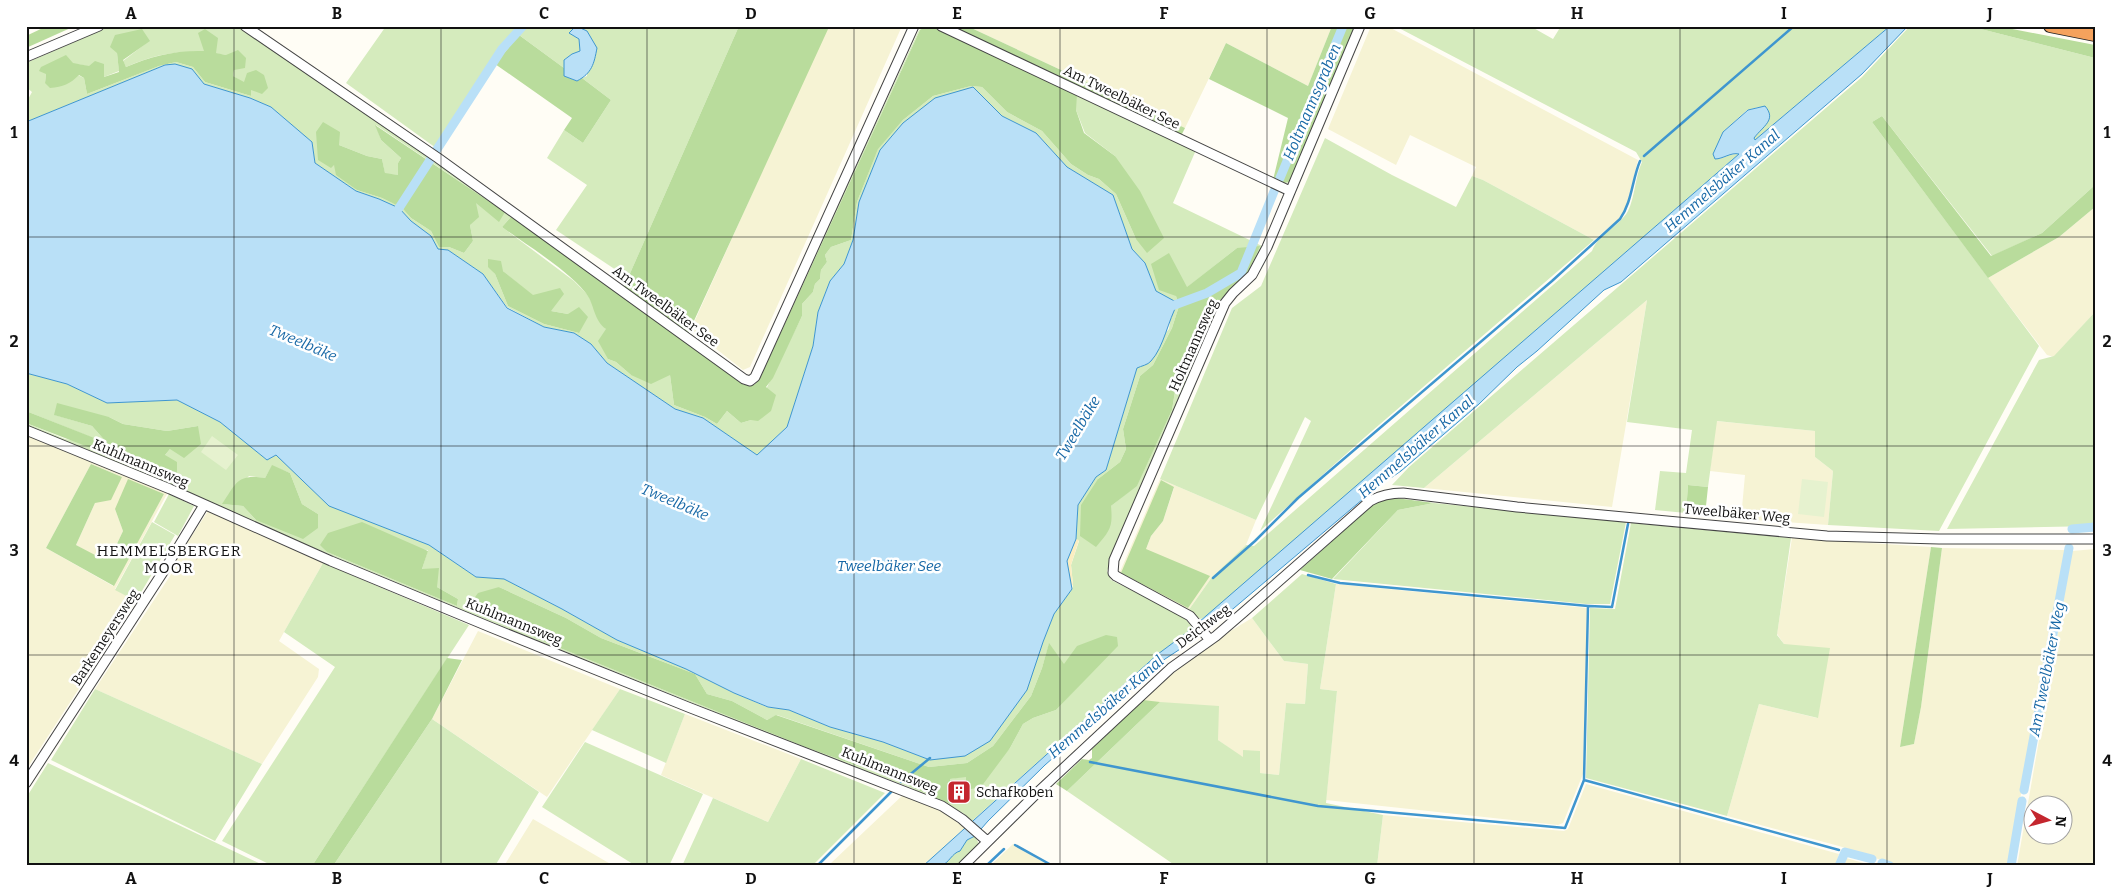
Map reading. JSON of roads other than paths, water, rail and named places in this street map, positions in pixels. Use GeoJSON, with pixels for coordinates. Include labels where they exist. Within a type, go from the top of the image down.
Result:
{"type":"FeatureCollection","features":[{"type":"Feature","properties":{"kind":"highway"},"geometry":{"type":"LineString","coordinates":[[2050,26],[2095,35]]}},
{"type":"Feature","properties":{"kind":"street"},"geometry":{"type":"LineString","coordinates":[[26,57],[99,26]]}},
{"type":"Feature","properties":{"kind":"street","name":"Am Tweelbäker See"},"geometry":{"type":"LineString","coordinates":[[245,26],[434,155],[744,379],[750,381],[755,377],[914,26]]}},
{"type":"Feature","properties":{"kind":"street","name":"Am Tweelbäker See"},"geometry":{"type":"LineString","coordinates":[[941,26],[1290,191]]}},
{"type":"Feature","properties":{"kind":"street","name":"Holtmannsweg"},"geometry":{"type":"LineString","coordinates":[[1210,640],[1190,616],[1116,576],[1113,573],[1114,560],[1225,303],[1252,275],[1263,255],[1360,26]]}},
{"type":"Feature","properties":{"kind":"street","name":"Kuhlmannsweg"},"geometry":{"type":"LineString","coordinates":[[26,430],[531,643],[688,707],[942,806],[962,819],[985,839]]}},
{"type":"Feature","properties":{"kind":"street","name":"Tweelbäker Weg"},"geometry":{"type":"LineString","coordinates":[[1378,497],[1392,493],[1403,493],[1517,507],[1826,536],[1938,539],[2091,539]]}},
{"type":"Feature","properties":{"kind":"street","name":"Deichweg"},"geometry":{"type":"LineString","coordinates":[[963,866],[985,839],[1170,668],[1210,640],[1370,501],[1378,497]]}},
{"type":"Feature","properties":{"kind":"street","name":"Barkemeyersweg"},"geometry":{"type":"LineString","coordinates":[[26,783],[166,569],[204,505]]}},
{"type":"Feature","properties":{"kind":"water"},"geometry":{"type":"Polygon","coordinates":[[[576,26],[587,31],[597,48],[592,68],[577,81],[564,76],[564,60],[580,51],[579,39],[569,33],[576,26]]]}},
{"type":"Feature","properties":{"kind":"water","name":"Hemmelsbäker Kanal"},"geometry":{"type":"Polygon","coordinates":[[[1890,26],[1908,26],[1862,74],[1621,282],[1604,290],[1517,367],[1479,404],[1401,471],[1376,488],[1221,619],[1206,630],[1199,622],[1739,154],[1715,159],[1713,154],[1723,132],[1748,110],[1765,106],[1770,115],[1767,123],[1754,138],[1755,140],[1890,26]]]}},
{"type":"Feature","properties":{"kind":"water","name":"Tweelbäker See"},"geometry":{"type":"Polygon","coordinates":[[[175,64],[192,69],[204,84],[250,98],[271,107],[312,142],[315,163],[356,191],[399,208],[411,221],[431,236],[438,249],[448,250],[483,274],[507,308],[544,327],[574,333],[591,344],[607,363],[675,409],[703,418],[757,455],[787,427],[813,346],[818,312],[830,281],[844,264],[853,240],[859,202],[880,150],[903,123],[935,98],[973,87],[1002,116],[1036,133],[1067,167],[1113,195],[1132,249],[1145,263],[1156,291],[1178,303],[1163,341],[1155,355],[1148,364],[1137,368],[1106,470],[1096,477],[1078,505],[1076,539],[1067,561],[1072,589],[1054,614],[1027,690],[990,741],[965,756],[930,760],[883,742],[830,727],[789,710],[768,707],[617,640],[504,579],[476,577],[429,545],[329,506],[276,455],[267,460],[220,422],[177,400],[107,403],[67,384],[26,373],[26,122],[165,65],[175,64]]]}},
{"type":"Feature","properties":{"kind":"water","name":"Hemmelsbäker Kanal"},"geometry":{"type":"Polygon","coordinates":[[[1193,628],[1200,636],[1165,659],[1045,765],[975,836],[967,840],[960,851],[941,866],[923,866],[1158,654],[1193,628]]]}},
{"type":"Feature","properties":{"kind":"waterway"},"geometry":{"type":"LineString","coordinates":[[399,208],[502,49],[523,26]]}},
{"type":"Feature","properties":{"kind":"waterway","name":"Holtmannsgraben"},"geometry":{"type":"LineString","coordinates":[[1280,178],[1343,26]]}},
{"type":"Feature","properties":{"kind":"waterway"},"geometry":{"type":"LineString","coordinates":[[1644,156],[1794,26]]}},
{"type":"Feature","properties":{"kind":"waterway"},"geometry":{"type":"LineString","coordinates":[[1213,578],[1255,541],[1298,498],[1552,281],[1620,219],[1627,205],[1640,161]]}},
{"type":"Feature","properties":{"kind":"waterway","name":"Holtmannsgraben"},"geometry":{"type":"LineString","coordinates":[[1169,307],[1207,293],[1241,273],[1275,189]]}},
{"type":"Feature","properties":{"kind":"waterway"},"geometry":{"type":"LineString","coordinates":[[1589,606],[1612,607],[1628,524]]}},
{"type":"Feature","properties":{"kind":"waterway","name":"Am Tweelbäker Weg"},"geometry":{"type":"LineString","coordinates":[[2072,529],[2095,527]]}},
{"type":"Feature","properties":{"kind":"waterway","name":"Am Tweelbäker Weg"},"geometry":{"type":"LineString","coordinates":[[2024,790],[2069,548]]}},
{"type":"Feature","properties":{"kind":"waterway"},"geometry":{"type":"LineString","coordinates":[[1090,762],[1318,806],[1565,828],[1584,780],[1588,606],[1340,583],[1308,575]]}},
{"type":"Feature","properties":{"kind":"waterway"},"geometry":{"type":"LineString","coordinates":[[901,782],[930,758]]}},
{"type":"Feature","properties":{"kind":"waterway"},"geometry":{"type":"LineString","coordinates":[[1584,780],[1839,850]]}},
{"type":"Feature","properties":{"kind":"waterway"},"geometry":{"type":"LineString","coordinates":[[817,866],[892,791]]}},
{"type":"Feature","properties":{"kind":"waterway","name":"Am Tweelbäker Weg"},"geometry":{"type":"LineString","coordinates":[[2011,866],[2022,801]]}},
{"type":"Feature","properties":{"kind":"waterway"},"geometry":{"type":"LineString","coordinates":[[1015,845],[1053,866]]}},
{"type":"Feature","properties":{"kind":"waterway"},"geometry":{"type":"LineString","coordinates":[[986,866],[1004,849]]}},
{"type":"Feature","properties":{"kind":"waterway"},"geometry":{"type":"LineString","coordinates":[[1839,866],[1845,852],[1872,859]]}},
{"type":"Feature","properties":{"kind":"waterway"},"geometry":{"type":"LineString","coordinates":[[1882,863],[1890,866]]}},
{"type":"Feature","properties":{"kind":"place","name":"Schafkoben"},"geometry":{"type":"Point","coordinates":[959,792]}},
{"type":"Feature","properties":{"kind":"district","name":"HEMMELSBERGER MOOR"},"geometry":{"type":"Point","coordinates":[169,560]}},
{"type":"Feature","properties":{"kind":"water label","name":"Tweelbäke"},"geometry":{"type":"Point","coordinates":[303,343]}},
{"type":"Feature","properties":{"kind":"water label","name":"Tweelbäke"},"geometry":{"type":"Point","coordinates":[1078,428]}},
{"type":"Feature","properties":{"kind":"water label","name":"Tweelbäke"},"geometry":{"type":"Point","coordinates":[675,502]}}]}
